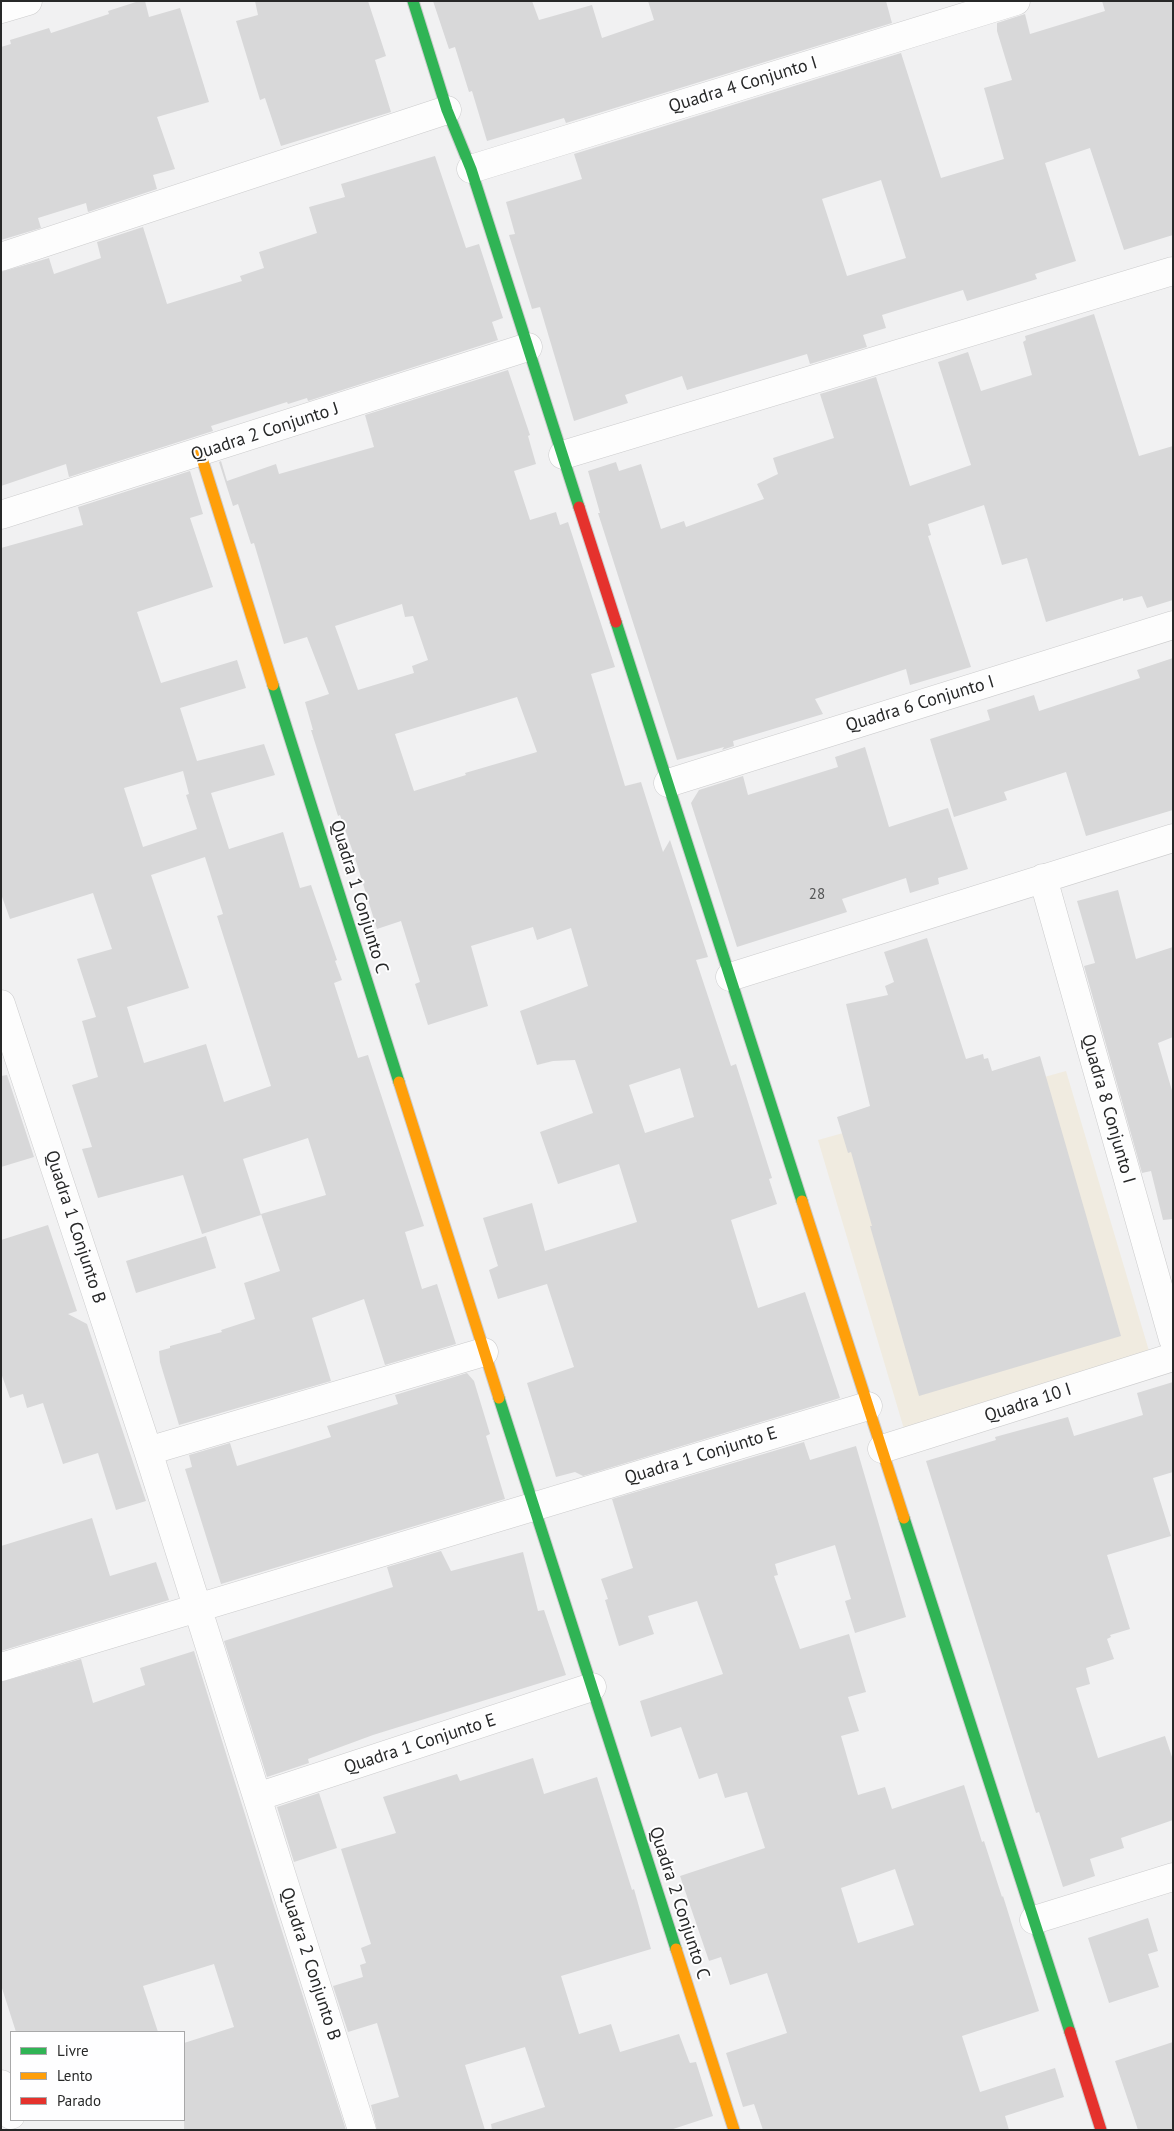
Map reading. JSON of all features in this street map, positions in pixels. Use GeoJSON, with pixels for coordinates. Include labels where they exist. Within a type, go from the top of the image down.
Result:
{"type":"FeatureCollection","features":[{"type":"Feature","properties":{"kind":"street"},"geometry":{"type":"LineString","coordinates":[[1,9],[28,1]]}},
{"type":"Feature","properties":{"kind":"street"},"geometry":{"type":"LineString","coordinates":[[414,1],[446,110],[471,169],[1101,2130]]}},
{"type":"Feature","properties":{"kind":"street","name":"Quadra 4 Conjunto I"},"geometry":{"type":"LineString","coordinates":[[471,169],[1016,1]]}},
{"type":"Feature","properties":{"kind":"street"},"geometry":{"type":"LineString","coordinates":[[1,257],[446,110]]}},
{"type":"Feature","properties":{"kind":"street"},"geometry":{"type":"LineString","coordinates":[[563,456],[1173,270]]}},
{"type":"Feature","properties":{"kind":"street","name":"Quadra 2 Conjunto J"},"geometry":{"type":"LineString","coordinates":[[1,515],[528,347]]}},
{"type":"Feature","properties":{"kind":"street","name":"Quadra 1 Conjunto C"},"geometry":{"type":"LineString","coordinates":[[200,452],[484,1352]]}},
{"type":"Feature","properties":{"kind":"street","name":"Quadra 6 Conjunto I"},"geometry":{"type":"LineString","coordinates":[[668,782],[1173,625]]}},
{"type":"Feature","properties":{"kind":"street"},"geometry":{"type":"LineString","coordinates":[[730,977],[1173,838]]}},
{"type":"Feature","properties":{"kind":"street","name":"Quadra 8 Conjunto I"},"geometry":{"type":"LineString","coordinates":[[1043,878],[1173,1339]]}},
{"type":"Feature","properties":{"kind":"street","name":"Quadra 1 Conjunto B"},"geometry":{"type":"LineString","coordinates":[[1,1004],[148,1451]]}},
{"type":"Feature","properties":{"kind":"street"},"geometry":{"type":"LineString","coordinates":[[258,1797],[148,1451],[484,1352],[592,1687]]}},
{"type":"Feature","properties":{"kind":"street","name":"Quadra 10 I"},"geometry":{"type":"LineString","coordinates":[[882,1449],[1173,1357]]}},
{"type":"Feature","properties":{"kind":"street","name":"Quadra 1 Conjunto E"},"geometry":{"type":"LineString","coordinates":[[1,1667],[868,1406]]}},
{"type":"Feature","properties":{"kind":"street","name":"Quadra 1 Conjunto E"},"geometry":{"type":"LineString","coordinates":[[258,1797],[592,1687]]}},
{"type":"Feature","properties":{"kind":"street","name":"Quadra 2 Conjunto C"},"geometry":{"type":"LineString","coordinates":[[592,1687],[734,2130]]}},
{"type":"Feature","properties":{"kind":"street","name":"Quadra 2 Conjunto B"},"geometry":{"type":"LineString","coordinates":[[258,1797],[362,2130]]}},
{"type":"Feature","properties":{"kind":"street"},"geometry":{"type":"LineString","coordinates":[[1034,1920],[1173,1877]]}},
{"type":"Feature","properties":{"kind":"street"},"geometry":{"type":"LineString","coordinates":[[1,2084],[10,2112]]}},
{"type":"Feature","properties":{"kind":"shaded area"},"geometry":{"type":"Polygon","coordinates":[[[1066,1071],[1149,1351],[904,1429],[818,1140],[1066,1071]]]}},
{"type":"Feature","properties":{"kind":"building"},"geometry":{"type":"Polygon","coordinates":[[[139,1],[145,1],[149,17],[180,8],[209,102],[157,117],[175,169],[153,175],[157,189],[88,212],[86,203],[38,218],[41,228],[1,240],[1,47],[11,44],[10,40],[49,28],[51,33],[109,14],[108,11],[139,1]]]}},
{"type":"Feature","properties":{"kind":"building"},"geometry":{"type":"Polygon","coordinates":[[[255,1],[368,1],[386,56],[375,60],[391,112],[281,146],[265,98],[260,100],[236,21],[258,15],[255,1]]]}},
{"type":"Feature","properties":{"kind":"building"},"geometry":{"type":"Polygon","coordinates":[[[433,1],[532,1],[539,20],[592,5],[602,38],[654,20],[648,1],[886,1],[892,23],[566,123],[564,118],[487,141],[472,91],[469,92],[455,47],[449,49],[433,1]]]}},
{"type":"Feature","properties":{"kind":"building"},"geometry":{"type":"Polygon","coordinates":[[[1102,1],[1173,1],[1173,235],[1124,250],[1090,148],[1045,163],[1076,261],[1035,274],[1037,279],[967,301],[963,290],[882,315],[886,328],[863,335],[867,347],[810,364],[807,354],[687,390],[682,376],[625,395],[628,403],[574,421],[540,307],[532,309],[509,235],[515,234],[506,202],[582,179],[574,154],[901,53],[941,178],[1004,159],[984,88],[1012,80],[997,31],[997,23],[1025,14],[1030,34],[1105,11],[1102,1]],[[881,180],[822,199],[847,276],[906,258],[881,180]]]}},
{"type":"Feature","properties":{"kind":"building"},"geometry":{"type":"Polygon","coordinates":[[[435,156],[466,248],[479,244],[503,318],[492,322],[498,340],[308,401],[307,398],[288,404],[287,402],[211,426],[213,431],[69,477],[66,464],[1,486],[1,272],[49,258],[54,274],[101,258],[97,242],[143,227],[167,304],[242,281],[240,276],[264,268],[259,252],[317,233],[309,207],[345,197],[341,184],[435,156]]]}},
{"type":"Feature","properties":{"kind":"building"},"geometry":{"type":"Polygon","coordinates":[[[1094,314],[1139,456],[1173,446],[1173,600],[1147,608],[1142,596],[1123,601],[1123,598],[1046,622],[1027,558],[1002,565],[984,505],[928,524],[931,535],[928,536],[971,667],[910,685],[906,669],[815,699],[823,714],[733,741],[734,746],[722,750],[724,747],[677,760],[598,513],[600,513],[588,471],[616,462],[619,471],[641,464],[661,529],[684,521],[686,527],[764,499],[757,484],[778,474],[773,458],[834,438],[820,394],[876,377],[910,486],[971,465],[938,362],[968,352],[981,391],[1032,375],[1023,342],[1026,340],[1025,336],[1094,314]]]}},
{"type":"Feature","properties":{"kind":"building"},"geometry":{"type":"Polygon","coordinates":[[[508,370],[530,435],[528,436],[536,464],[514,471],[530,520],[556,512],[560,525],[568,522],[615,667],[591,674],[625,786],[641,782],[663,852],[670,840],[708,957],[696,960],[731,1066],[736,1064],[772,1178],[769,1179],[777,1204],[731,1220],[758,1308],[805,1292],[840,1398],[583,1476],[575,1472],[556,1477],[527,1383],[574,1367],[547,1284],[498,1299],[489,1270],[498,1266],[483,1218],[532,1203],[545,1251],[637,1222],[619,1164],[558,1184],[540,1132],[593,1113],[575,1060],[553,1061],[537,1065],[520,1011],[588,986],[571,928],[537,940],[533,927],[471,946],[488,1006],[428,1025],[415,984],[420,982],[401,921],[377,929],[311,730],[313,730],[305,702],[329,694],[307,637],[284,644],[254,543],[251,544],[238,504],[233,506],[219,462],[221,461],[227,481],[276,464],[279,474],[374,447],[365,415],[508,370]],[[402,604],[335,626],[358,690],[414,673],[412,666],[428,660],[413,616],[405,617],[402,604]],[[517,697],[395,734],[414,791],[466,775],[465,773],[537,752],[517,697]],[[680,1068],[629,1085],[645,1133],[694,1117],[680,1068]]]}},
{"type":"Feature","properties":{"kind":"building"},"geometry":{"type":"Polygon","coordinates":[[[190,471],[203,514],[190,518],[213,587],[137,612],[161,683],[237,660],[246,688],[180,708],[197,761],[264,744],[275,775],[211,793],[229,849],[283,832],[300,888],[311,885],[337,960],[335,961],[342,980],[334,983],[358,1058],[368,1055],[424,1226],[405,1232],[422,1289],[437,1284],[456,1344],[385,1365],[364,1299],[312,1318],[331,1381],[179,1425],[160,1362],[159,1351],[170,1348],[170,1346],[222,1332],[221,1330],[255,1319],[244,1283],[280,1271],[261,1214],[326,1195],[308,1138],[243,1159],[261,1215],[202,1234],[183,1175],[98,1198],[82,1149],[92,1147],[72,1085],[98,1077],[82,1021],[96,1017],[77,959],[112,949],[93,893],[10,919],[1,894],[1,548],[83,525],[78,507],[190,471]],[[183,771],[124,788],[143,847],[197,829],[186,795],[189,794],[183,771]],[[205,857],[151,875],[189,988],[127,1007],[144,1063],[206,1044],[224,1102],[271,1086],[217,916],[223,914],[205,857]]]}},
{"type":"Feature","properties":{"kind":"building"},"geometry":{"type":"Polygon","coordinates":[[[1173,658],[1173,810],[1086,836],[1066,772],[1004,792],[1007,800],[954,817],[930,739],[990,720],[987,710],[1034,695],[1039,711],[1140,678],[1137,670],[1173,658]]]}},
{"type":"Feature","properties":{"kind":"building"},"geometry":{"type":"Polygon","coordinates":[[[865,747],[889,827],[948,808],[968,869],[938,878],[939,884],[910,893],[906,878],[842,899],[847,912],[737,947],[691,803],[699,790],[743,776],[748,795],[838,767],[835,757],[865,747]]]}},
{"type":"Feature","properties":{"kind":"building"},"geometry":{"type":"Polygon","coordinates":[[[1118,890],[1136,959],[1173,947],[1173,1037],[1158,1043],[1173,1094],[1173,1219],[1163,1220],[1151,1171],[1142,1173],[1084,966],[1095,963],[1077,901],[1118,890]]]}},
{"type":"Feature","properties":{"kind":"building"},"geometry":{"type":"Polygon","coordinates":[[[927,938],[966,1059],[983,1054],[984,1059],[988,1058],[992,1071],[1040,1056],[1121,1336],[919,1396],[870,1226],[872,1226],[851,1152],[848,1153],[837,1117],[870,1106],[846,1004],[888,995],[885,986],[894,982],[884,952],[927,938]]]}},
{"type":"Feature","properties":{"kind":"building"},"geometry":{"type":"Polygon","coordinates":[[[7,1075],[34,1157],[1,1167],[1,1076],[7,1075]]]}},
{"type":"Feature","properties":{"kind":"building"},"geometry":{"type":"Polygon","coordinates":[[[48,1225],[77,1311],[68,1314],[87,1324],[146,1501],[116,1510],[98,1453],[63,1464],[43,1403],[27,1408],[23,1394],[10,1398],[1,1373],[1,1240],[48,1225]]]}},
{"type":"Feature","properties":{"kind":"building"},"geometry":{"type":"Polygon","coordinates":[[[206,1236],[216,1268],[136,1293],[126,1261],[206,1236]]]}},
{"type":"Feature","properties":{"kind":"building"},"geometry":{"type":"Polygon","coordinates":[[[467,1373],[474,1381],[490,1434],[486,1436],[505,1499],[221,1584],[185,1469],[192,1467],[189,1455],[230,1443],[237,1466],[331,1437],[327,1426],[398,1404],[395,1395],[467,1373]]]}},
{"type":"Feature","properties":{"kind":"building"},"geometry":{"type":"Polygon","coordinates":[[[1173,1382],[1173,1472],[1153,1478],[1171,1536],[1107,1555],[1130,1629],[1110,1635],[1111,1637],[1107,1639],[1114,1659],[1086,1668],[1090,1684],[1076,1688],[1098,1758],[1165,1736],[1173,1760],[1173,1820],[1121,1838],[1124,1848],[1090,1859],[1095,1876],[1063,1887],[1039,1812],[1036,1813],[926,1461],[996,1440],[995,1437],[1068,1417],[1074,1436],[1143,1415],[1137,1393],[1173,1382]]]}},
{"type":"Feature","properties":{"kind":"building"},"geometry":{"type":"Polygon","coordinates":[[[804,1442],[810,1460],[856,1446],[906,1617],[855,1633],[845,1601],[851,1599],[835,1545],[775,1564],[778,1575],[774,1576],[800,1649],[849,1634],[866,1692],[848,1697],[859,1731],[841,1736],[858,1795],[885,1787],[892,1809],[964,1785],[982,1842],[984,1841],[1003,1896],[1039,2011],[962,2036],[980,2092],[1055,2068],[1064,2097],[1005,2116],[1009,2130],[763,2130],[754,2104],[743,2107],[726,2053],[787,2033],[767,1973],[730,1985],[721,1957],[709,1961],[680,1876],[765,1848],[747,1792],[725,1798],[717,1773],[699,1779],[681,1727],[651,1737],[640,1701],[723,1674],[697,1601],[648,1616],[654,1634],[619,1646],[605,1600],[608,1599],[601,1579],[633,1568],[612,1499],[804,1442]],[[895,1869],[841,1888],[858,1943],[914,1925],[895,1869]]]}},
{"type":"Feature","properties":{"kind":"building"},"geometry":{"type":"Polygon","coordinates":[[[92,1518],[110,1576],[156,1562],[169,1600],[1,1651],[1,1546],[92,1518]]]}},
{"type":"Feature","properties":{"kind":"building"},"geometry":{"type":"Polygon","coordinates":[[[441,1551],[451,1571],[523,1552],[538,1611],[544,1610],[566,1675],[373,1735],[308,1759],[309,1763],[267,1777],[224,1641],[393,1587],[387,1567],[441,1551]]]}},
{"type":"Feature","properties":{"kind":"building"},"geometry":{"type":"Polygon","coordinates":[[[194,1651],[346,2130],[184,2130],[185,2043],[234,2027],[214,1964],[143,1986],[158,2031],[16,2031],[1,1985],[1,1682],[81,1659],[93,1703],[145,1685],[140,1668],[194,1651]]]}},
{"type":"Feature","properties":{"kind":"building"},"geometry":{"type":"Polygon","coordinates":[[[533,1758],[544,1794],[597,1777],[632,1890],[634,1889],[651,1949],[561,1976],[579,2034],[611,2024],[620,2052],[679,2034],[690,2063],[696,2062],[713,2116],[670,2130],[492,2130],[491,2124],[545,2107],[525,2047],[465,2065],[485,2130],[377,2130],[371,2105],[399,2097],[377,2023],[348,2032],[333,1986],[363,1977],[360,1965],[366,1963],[361,1948],[371,1944],[341,1849],[396,1833],[383,1797],[457,1774],[460,1781],[533,1758]]]}},
{"type":"Feature","properties":{"kind":"building"},"geometry":{"type":"Polygon","coordinates":[[[319,1793],[337,1848],[294,1862],[277,1807],[319,1793]]]}},
{"type":"Feature","properties":{"kind":"building"},"geometry":{"type":"Polygon","coordinates":[[[1148,1918],[1158,1951],[1148,1954],[1159,1987],[1109,2003],[1088,1938],[1148,1918]]]}},
{"type":"Feature","properties":{"kind":"building"},"geometry":{"type":"Polygon","coordinates":[[[1173,2042],[1173,2130],[1138,2130],[1115,2061],[1173,2042]]]}},
{"type":"Feature","properties":{"kind":"traffic: fast"},"geometry":{"type":"LineString","coordinates":[[413,1],[447,110],[471,169],[579,507]]}},
{"type":"Feature","properties":{"kind":"traffic: fast"},"geometry":{"type":"LineString","coordinates":[[616,622],[802,1201]]}},
{"type":"Feature","properties":{"kind":"traffic: fast"},"geometry":{"type":"LineString","coordinates":[[273,685],[399,1082]]}},
{"type":"Feature","properties":{"kind":"traffic: fast"},"geometry":{"type":"LineString","coordinates":[[499,1398],[676,1949]]}},
{"type":"Feature","properties":{"kind":"traffic: fast"},"geometry":{"type":"LineString","coordinates":[[904,1518],[1070,2032]]}},
{"type":"Feature","properties":{"kind":"traffic: slow"},"geometry":{"type":"LineString","coordinates":[[200,452],[273,685]]}},
{"type":"Feature","properties":{"kind":"traffic: slow"},"geometry":{"type":"LineString","coordinates":[[399,1082],[499,1398]]}},
{"type":"Feature","properties":{"kind":"traffic: slow"},"geometry":{"type":"LineString","coordinates":[[802,1201],[904,1518]]}},
{"type":"Feature","properties":{"kind":"traffic: slow"},"geometry":{"type":"LineString","coordinates":[[676,1949],[734,2130]]}},
{"type":"Feature","properties":{"kind":"traffic: jam"},"geometry":{"type":"LineString","coordinates":[[579,507],[616,622]]}},
{"type":"Feature","properties":{"kind":"traffic: jam"},"geometry":{"type":"LineString","coordinates":[[1070,2032],[1101,2130]]}}]}
